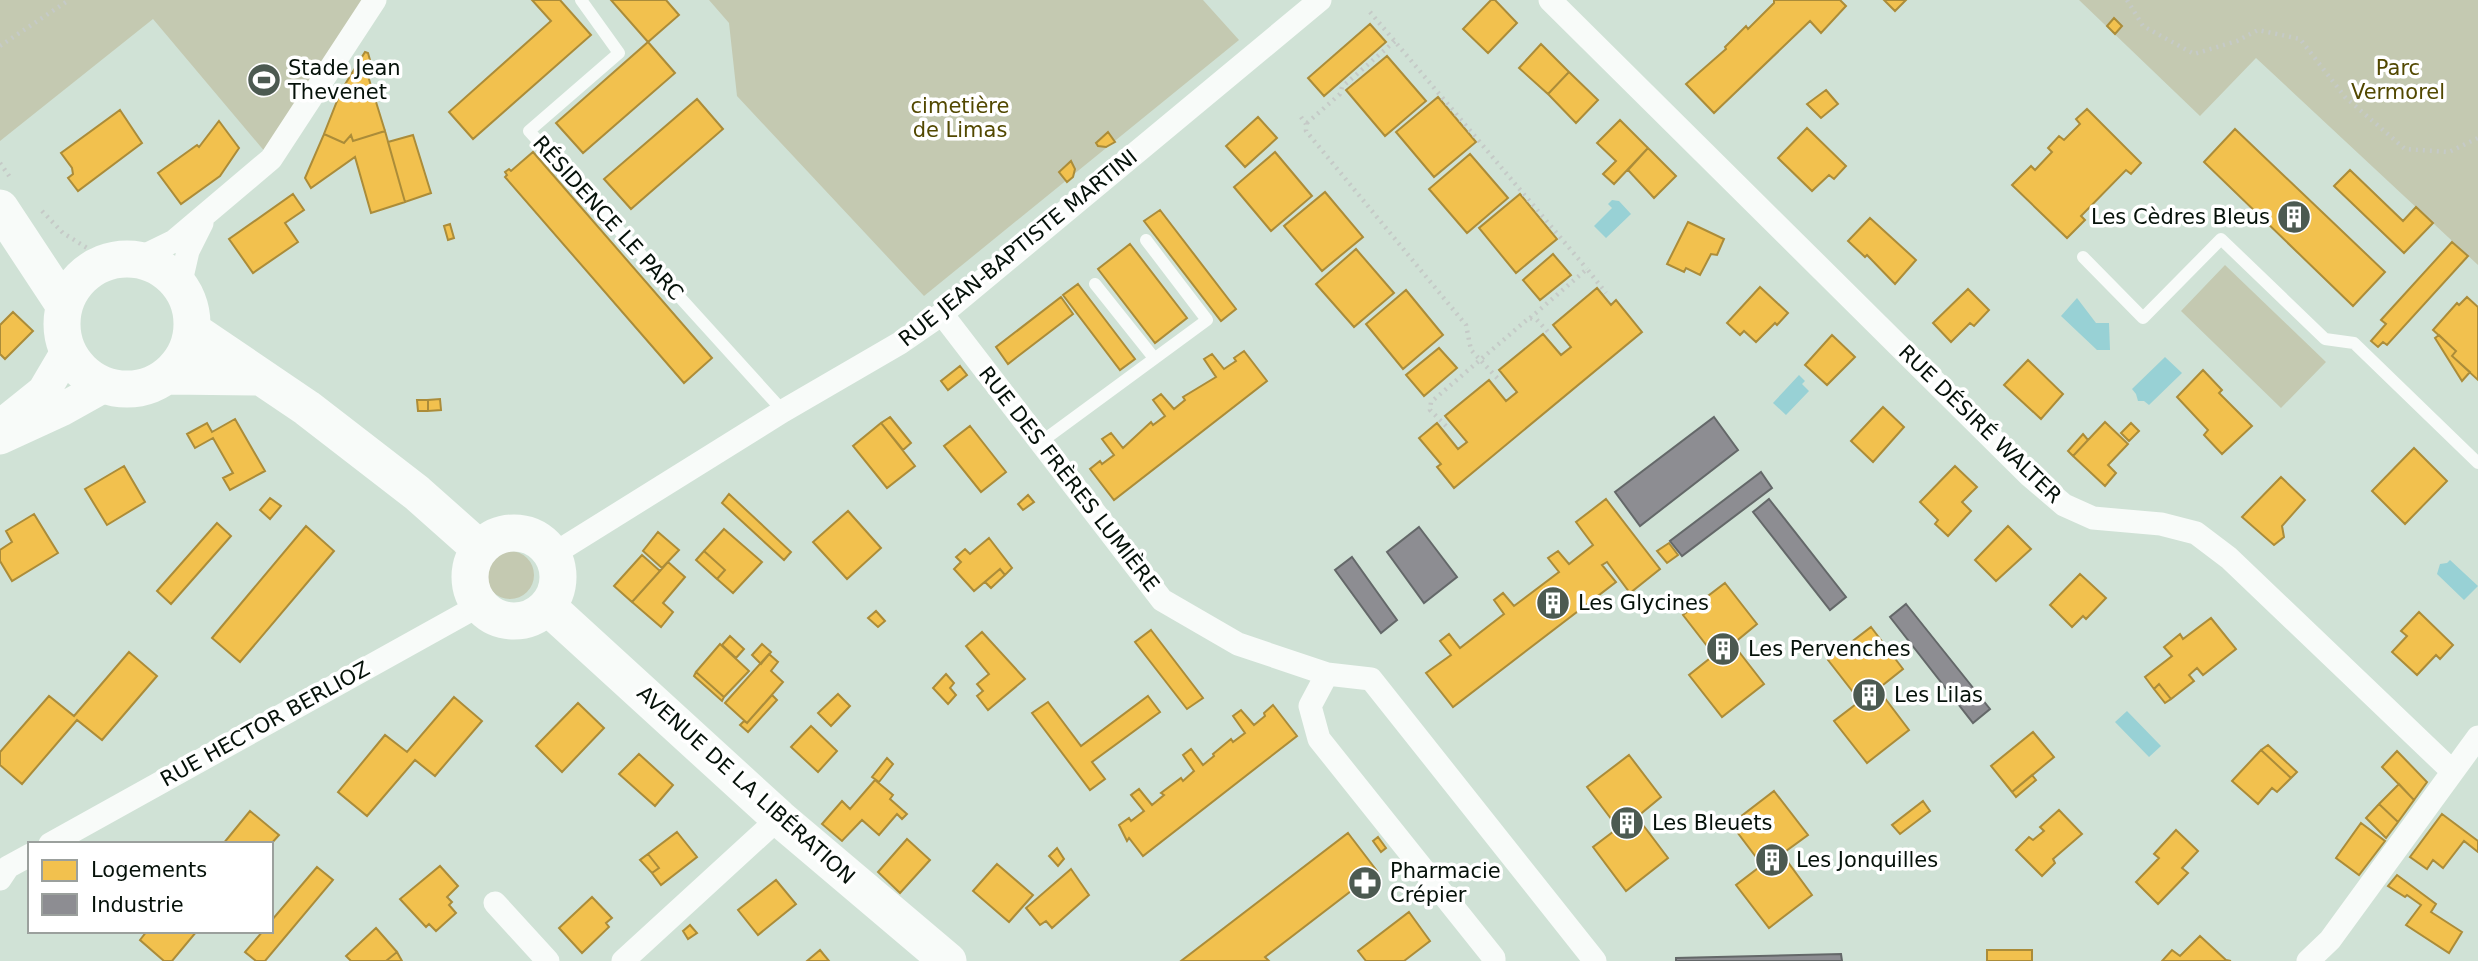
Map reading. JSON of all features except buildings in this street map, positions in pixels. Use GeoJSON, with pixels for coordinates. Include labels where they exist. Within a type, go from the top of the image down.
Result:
{"type":"FeatureCollection","features":[{"type":"Feature","properties":{"kind":"main road"},"geometry":{"type":"LineString","coordinates":[[19,209],[113,263]]}},
{"type":"Feature","properties":{"kind":"main road"},"geometry":{"type":"LineString","coordinates":[[19,209],[64,305]]}},
{"type":"Feature","properties":{"kind":"main road"},"geometry":{"type":"LineString","coordinates":[[113,263],[154,264],[168,273],[180,286],[192,314],[192,330],[188,348],[180,363],[167,376],[148,387],[125,390],[104,386],[89,378],[76,366],[67,352],[61,321],[64,305],[81,277],[113,263]]}},
{"type":"Feature","properties":{"kind":"main road"},"geometry":{"type":"LineString","coordinates":[[192,330],[307,408],[417,493],[480,550]]}},
{"type":"Feature","properties":{"kind":"main road"},"geometry":{"type":"LineString","coordinates":[[0,427],[44,391],[67,352]]}},
{"type":"Feature","properties":{"kind":"main road"},"geometry":{"type":"LineString","coordinates":[[167,376],[260,377]]}},
{"type":"Feature","properties":{"kind":"main road"},"geometry":{"type":"LineString","coordinates":[[0,438],[61,410],[104,386]]}},
{"type":"Feature","properties":{"kind":"main road"},"geometry":{"type":"LineString","coordinates":[[517,533],[537,540],[552,555],[557,567],[555,594],[538,615],[526,620],[500,620],[480,605],[472,592],[472,562],[490,540],[517,533]]}},
{"type":"Feature","properties":{"kind":"main road","name":"AVENUE DE LA LIBÉRATION"},"geometry":{"type":"LineString","coordinates":[[547,606],[779,818],[948,961]]}},
{"type":"Feature","properties":{"kind":"street"},"geometry":{"type":"LineString","coordinates":[[113,263],[174,241],[271,159],[375,0]]}},
{"type":"Feature","properties":{"kind":"street","name":"RUE JEAN-BAPTISTE MARTINI"},"geometry":{"type":"LineString","coordinates":[[552,555],[783,411],[900,343],[942,314],[1320,0]]}},
{"type":"Feature","properties":{"kind":"street","name":"RUE DÉSIRÉ WALTER"},"geometry":{"type":"LineString","coordinates":[[1550,0],[2030,476],[2064,505],[2093,518],[2161,524],[2196,533],[2228,558],[2452,771]]}},
{"type":"Feature","properties":{"kind":"street"},"geometry":{"type":"LineString","coordinates":[[180,286],[188,251],[204,217]]}},
{"type":"Feature","properties":{"kind":"street","name":"RUE DES FRÈRES LUMIÈRE"},"geometry":{"type":"LineString","coordinates":[[942,314],[1162,600],[1238,643],[1327,674],[1371,679],[1586,956]]}},
{"type":"Feature","properties":{"kind":"street","name":"RUE HECTOR BERLIOZ"},"geometry":{"type":"LineString","coordinates":[[54,842],[480,605]]}},
{"type":"Feature","properties":{"kind":"street"},"geometry":{"type":"LineString","coordinates":[[1327,674],[1310,706],[1319,739],[1495,960]]}},
{"type":"Feature","properties":{"kind":"street"},"geometry":{"type":"LineString","coordinates":[[2320,961],[2330,940],[2478,737]]}},
{"type":"Feature","properties":{"kind":"street"},"geometry":{"type":"LineString","coordinates":[[623,961],[779,818]]}},
{"type":"Feature","properties":{"kind":"street"},"geometry":{"type":"LineString","coordinates":[[0,879],[8,867],[28,856]]}},
{"type":"Feature","properties":{"kind":"street"},"geometry":{"type":"LineString","coordinates":[[495,903],[548,961]]}},
{"type":"Feature","properties":{"kind":"street"},"geometry":{"type":"LineString","coordinates":[[2308,961],[2330,940]]}},
{"type":"Feature","properties":{"kind":"lane","name":"RÉSIDENCE LE PARC"},"geometry":{"type":"LineString","coordinates":[[581,0],[619,53],[529,131],[783,411]]}},
{"type":"Feature","properties":{"kind":"lane"},"geometry":{"type":"LineString","coordinates":[[2083,257],[2143,318],[2221,239],[2325,339],[2354,343],[2478,463]]}},
{"type":"Feature","properties":{"kind":"lane"},"geometry":{"type":"LineString","coordinates":[[1041,442],[1207,320],[1146,240]]}},
{"type":"Feature","properties":{"kind":"lane"},"geometry":{"type":"LineString","coordinates":[[1096,284],[1154,358]]}},
{"type":"Feature","properties":{"kind":"path"},"geometry":{"type":"LineString","coordinates":[[0,46],[69,0]]}},
{"type":"Feature","properties":{"kind":"path"},"geometry":{"type":"LineString","coordinates":[[2127,0],[2143,26],[2194,54],[2237,41],[2258,30],[2301,39],[2345,97],[2405,149],[2449,152],[2478,138]]}},
{"type":"Feature","properties":{"kind":"path"},"geometry":{"type":"LineString","coordinates":[[1370,12],[1606,293]]}},
{"type":"Feature","properties":{"kind":"path"},"geometry":{"type":"LineString","coordinates":[[1306,124],[1340,94],[1342,87],[1395,41]]}},
{"type":"Feature","properties":{"kind":"path"},"geometry":{"type":"LineString","coordinates":[[1301,117],[1306,124],[1306,131],[1466,325],[1471,350],[1499,380]]}},
{"type":"Feature","properties":{"kind":"path"},"geometry":{"type":"LineString","coordinates":[[0,163],[19,209],[113,263]]}},
{"type":"Feature","properties":{"kind":"path"},"geometry":{"type":"LineString","coordinates":[[1446,426],[1430,410],[1431,402],[1587,269]]}},
{"type":"Feature","properties":{"kind":"path"},"geometry":{"type":"LineString","coordinates":[[1529,318],[1536,319],[1551,335]]}},
{"type":"Feature","properties":{"kind":"green space","name":"Stade Jean Thevenet"},"geometry":{"type":"Polygon","coordinates":[[[0,0],[375,0],[271,159],[153,19],[0,141],[0,0]]]}},
{"type":"Feature","properties":{"kind":"green space","name":"cimetière de Limas"},"geometry":{"type":"Polygon","coordinates":[[[709,0],[1203,0],[1239,40],[924,296],[737,96],[729,23],[709,0]]]}},
{"type":"Feature","properties":{"kind":"green space","name":"Parc Vermorel"},"geometry":{"type":"Polygon","coordinates":[[[2079,0],[2478,0],[2478,265],[2256,58],[2200,116],[2079,0]]]}},
{"type":"Feature","properties":{"kind":"green space"},"geometry":{"type":"Polygon","coordinates":[[[2225,265],[2326,362],[2281,408],[2181,311],[2225,265]]]}},
{"type":"Feature","properties":{"kind":"green space"},"geometry":{"type":"Polygon","coordinates":[[[510,551],[527,558],[534,575],[527,592],[510,599],[493,592],[486,575],[493,558],[510,551]]]}},
{"type":"Feature","properties":{"kind":"water"},"geometry":{"type":"Polygon","coordinates":[[[1612,200],[1619,201],[1631,214],[1606,238],[1594,226],[1612,208],[1608,204],[1612,200]]]}},
{"type":"Feature","properties":{"kind":"water"},"geometry":{"type":"Polygon","coordinates":[[[2077,298],[2096,323],[2109,323],[2110,350],[2097,350],[2061,316],[2077,298]]]}},
{"type":"Feature","properties":{"kind":"water"},"geometry":{"type":"Polygon","coordinates":[[[2165,357],[2182,373],[2149,405],[2138,401],[2132,389],[2165,357]]]}},
{"type":"Feature","properties":{"kind":"water"},"geometry":{"type":"Polygon","coordinates":[[[1799,375],[1805,381],[1802,384],[1809,391],[1786,415],[1773,403],[1799,375]]]}},
{"type":"Feature","properties":{"kind":"water"},"geometry":{"type":"Polygon","coordinates":[[[2450,560],[2478,586],[2464,600],[2437,574],[2440,564],[2450,560]]]}},
{"type":"Feature","properties":{"kind":"water"},"geometry":{"type":"Polygon","coordinates":[[[2127,711],[2161,746],[2149,757],[2115,722],[2127,711]]]}},
{"type":"Feature","properties":{"kind":"place","name":"Stade Jean Thevenet"},"geometry":{"type":"Point","coordinates":[264,80]}},
{"type":"Feature","properties":{"kind":"place","name":"Les Cèdres Bleus"},"geometry":{"type":"Point","coordinates":[2294,217]}},
{"type":"Feature","properties":{"kind":"place","name":"Les Glycines"},"geometry":{"type":"Point","coordinates":[1553,603]}},
{"type":"Feature","properties":{"kind":"place","name":"Les Pervenches"},"geometry":{"type":"Point","coordinates":[1723,649]}},
{"type":"Feature","properties":{"kind":"place","name":"Les Lilas"},"geometry":{"type":"Point","coordinates":[1869,695]}},
{"type":"Feature","properties":{"kind":"place","name":"Les Bleuets"},"geometry":{"type":"Point","coordinates":[1627,823]}},
{"type":"Feature","properties":{"kind":"place","name":"Les Jonquilles"},"geometry":{"type":"Point","coordinates":[1772,860]}},
{"type":"Feature","properties":{"kind":"place","name":"Pharmacie Crépier"},"geometry":{"type":"Point","coordinates":[1365,883]}}]}
